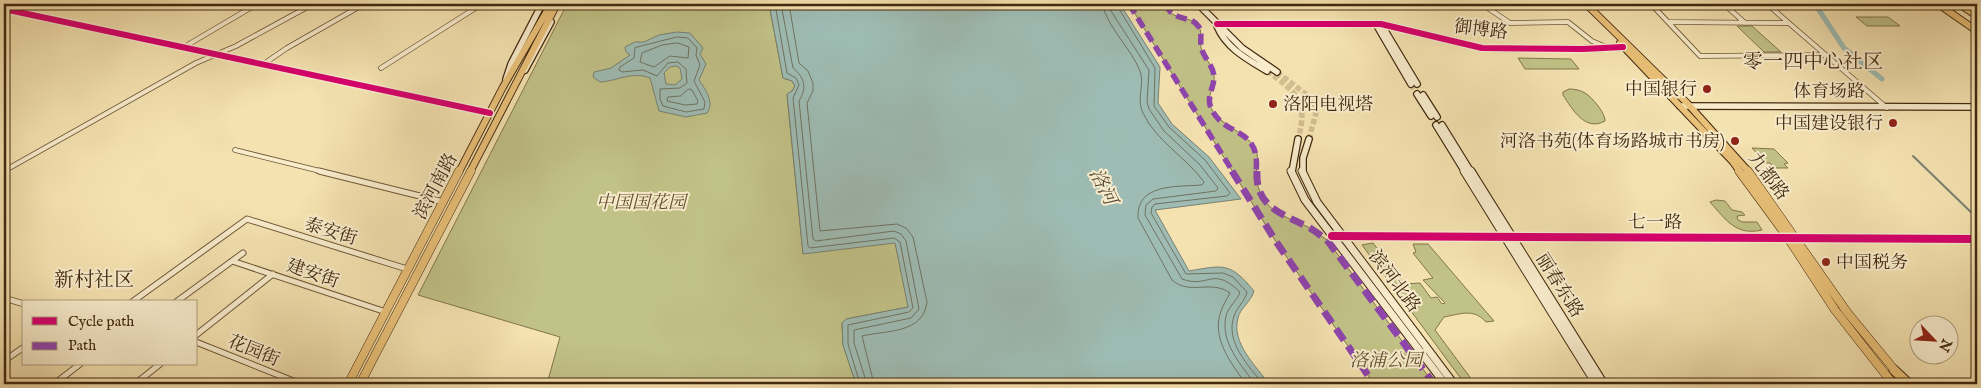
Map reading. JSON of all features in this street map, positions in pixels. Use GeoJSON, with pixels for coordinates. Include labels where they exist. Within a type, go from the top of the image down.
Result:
{"type":"FeatureCollection","features":[{"type":"Feature","properties":{"kind":"highway"},"geometry":{"type":"LineString","coordinates":[[1894,370],[1908,384]]}},
{"type":"Feature","properties":{"kind":"main road"},"geometry":{"type":"LineString","coordinates":[[503,87],[511,64],[542,4]]}},
{"type":"Feature","properties":{"kind":"main road","name":"滨河南路"},"geometry":{"type":"LineString","coordinates":[[348,384],[503,87],[551,4]]}},
{"type":"Feature","properties":{"kind":"main road","name":"滨河南路"},"geometry":{"type":"LineString","coordinates":[[360,384],[557,4]]}},
{"type":"Feature","properties":{"kind":"main road"},"geometry":{"type":"LineString","coordinates":[[514,86],[530,63],[561,4]]}},
{"type":"Feature","properties":{"kind":"main road"},"geometry":{"type":"LineString","coordinates":[[1198,4],[1242,48],[1277,72]]}},
{"type":"Feature","properties":{"kind":"main road","name":"九都路"},"geometry":{"type":"LineString","coordinates":[[1581,4],[1686,107]]}},
{"type":"Feature","properties":{"kind":"main road","name":"九都路"},"geometry":{"type":"LineString","coordinates":[[1586,4],[1746,168],[1792,237],[1847,312],[1894,370]]}},
{"type":"Feature","properties":{"kind":"main road"},"geometry":{"type":"LineString","coordinates":[[1938,4],[1977,31]]}},
{"type":"Feature","properties":{"kind":"main road"},"geometry":{"type":"LineString","coordinates":[[1959,4],[1977,16]]}},
{"type":"Feature","properties":{"kind":"main road"},"geometry":{"type":"LineString","coordinates":[[1217,24],[1220,35],[1240,54],[1267,71]]}},
{"type":"Feature","properties":{"kind":"main road","name":"御博路"},"geometry":{"type":"LineString","coordinates":[[1217,24],[1378,24],[1482,48],[1583,49],[1623,47]]}},
{"type":"Feature","properties":{"kind":"main road"},"geometry":{"type":"LineString","coordinates":[[1378,24],[1414,84]]}},
{"type":"Feature","properties":{"kind":"main road","name":"丽春东路"},"geometry":{"type":"LineString","coordinates":[[1420,94],[1508,236],[1604,384]]}},
{"type":"Feature","properties":{"kind":"main road","name":"体育场路"},"geometry":{"type":"LineString","coordinates":[[1686,107],[1977,108]]}},
{"type":"Feature","properties":{"kind":"main road","name":"滨河北路"},"geometry":{"type":"LineString","coordinates":[[1309,138],[1303,154],[1301,172],[1317,202],[1454,384]]}},
{"type":"Feature","properties":{"kind":"main road","name":"滨河北路"},"geometry":{"type":"LineString","coordinates":[[1298,140],[1291,170],[1305,200],[1445,384]]}},
{"type":"Feature","properties":{"kind":"main road"},"geometry":{"type":"LineString","coordinates":[[429,228],[441,227]]}},
{"type":"Feature","properties":{"kind":"main road","name":"七一路"},"geometry":{"type":"LineString","coordinates":[[1332,236],[1977,238]]}},
{"type":"Feature","properties":{"kind":"main road","name":"丽春东路"},"geometry":{"type":"LineString","coordinates":[[1508,236],[1596,384]]}},
{"type":"Feature","properties":{"kind":"main road","name":"九都路"},"geometry":{"type":"LineString","coordinates":[[1792,237],[1835,310],[1893,384]]}},
{"type":"Feature","properties":{"kind":"street"},"geometry":{"type":"LineString","coordinates":[[184,47],[257,4]]}},
{"type":"Feature","properties":{"kind":"street"},"geometry":{"type":"LineString","coordinates":[[4,171],[196,63],[236,46],[313,4]]}},
{"type":"Feature","properties":{"kind":"street"},"geometry":{"type":"LineString","coordinates":[[262,65],[287,48],[364,4]]}},
{"type":"Feature","properties":{"kind":"street"},"geometry":{"type":"LineString","coordinates":[[381,68],[482,4]]}},
{"type":"Feature","properties":{"kind":"street"},"geometry":{"type":"LineString","coordinates":[[1482,4],[1510,23],[1568,22],[1592,41],[1606,47]]}},
{"type":"Feature","properties":{"kind":"street"},"geometry":{"type":"LineString","coordinates":[[1651,4],[1700,56],[1826,55]]}},
{"type":"Feature","properties":{"kind":"street"},"geometry":{"type":"LineString","coordinates":[[1724,4],[1745,23]]}},
{"type":"Feature","properties":{"kind":"street"},"geometry":{"type":"LineString","coordinates":[[1767,4],[1886,107]]}},
{"type":"Feature","properties":{"kind":"street"},"geometry":{"type":"LineString","coordinates":[[4,8],[490,113]]}},
{"type":"Feature","properties":{"kind":"street"},"geometry":{"type":"LineString","coordinates":[[1668,22],[1789,23]]}},
{"type":"Feature","properties":{"kind":"street"},"geometry":{"type":"LineString","coordinates":[[235,150],[444,202]]}},
{"type":"Feature","properties":{"kind":"street","name":"泰安街"},"geometry":{"type":"LineString","coordinates":[[135,300],[247,219],[407,269]]}},
{"type":"Feature","properties":{"kind":"street"},"geometry":{"type":"LineString","coordinates":[[179,300],[243,253]]}},
{"type":"Feature","properties":{"kind":"street","name":"建安街"},"geometry":{"type":"LineString","coordinates":[[232,261],[386,312]]}},
{"type":"Feature","properties":{"kind":"street"},"geometry":{"type":"LineString","coordinates":[[198,333],[273,274]]}},
{"type":"Feature","properties":{"kind":"street"},"geometry":{"type":"LineString","coordinates":[[4,298],[22,303]]}},
{"type":"Feature","properties":{"kind":"street","name":"花园街"},"geometry":{"type":"LineString","coordinates":[[198,343],[301,384]]}},
{"type":"Feature","properties":{"kind":"street"},"geometry":{"type":"LineString","coordinates":[[4,361],[22,348]]}},
{"type":"Feature","properties":{"kind":"street"},"geometry":{"type":"LineString","coordinates":[[54,384],[77,366]]}},
{"type":"Feature","properties":{"kind":"street"},"geometry":{"type":"LineString","coordinates":[[135,384],[158,366]]}},
{"type":"Feature","properties":{"kind":"green space","name":"中国国花园"},"geometry":{"type":"Polygon","coordinates":[[[567,4],[769,4],[783,78],[792,81],[795,86],[787,95],[803,253],[895,242],[909,307],[846,319],[842,323],[843,345],[856,384],[547,384],[560,337],[418,295],[567,4]]]}},
{"type":"Feature","properties":{"kind":"green space","name":"洛浦公园"},"geometry":{"type":"Polygon","coordinates":[[[1129,4],[1165,4],[1173,14],[1198,25],[1201,31],[1201,48],[1214,75],[1214,84],[1209,104],[1219,119],[1243,135],[1256,149],[1257,182],[1264,200],[1276,212],[1308,227],[1327,240],[1434,384],[1374,384],[1275,240],[1129,4]]]}},
{"type":"Feature","properties":{"kind":"green space"},"geometry":{"type":"Polygon","coordinates":[[[1856,17],[1888,17],[1900,26],[1867,26],[1856,17]]]}},
{"type":"Feature","properties":{"kind":"green space"},"geometry":{"type":"Polygon","coordinates":[[[1737,26],[1752,26],[1781,52],[1764,52],[1737,26]]]}},
{"type":"Feature","properties":{"kind":"green space"},"geometry":{"type":"Polygon","coordinates":[[[1518,58],[1571,59],[1579,69],[1525,69],[1518,58]]]}},
{"type":"Feature","properties":{"kind":"green space"},"geometry":{"type":"Polygon","coordinates":[[[1569,89],[1579,90],[1588,95],[1601,110],[1605,121],[1591,124],[1580,117],[1563,95],[1563,92],[1569,89]]]}},
{"type":"Feature","properties":{"kind":"green space"},"geometry":{"type":"Polygon","coordinates":[[[1752,148],[1774,149],[1788,163],[1784,164],[1788,168],[1774,168],[1770,163],[1766,163],[1752,148]]]}},
{"type":"Feature","properties":{"kind":"green space"},"geometry":{"type":"Polygon","coordinates":[[[1716,200],[1725,201],[1732,210],[1742,212],[1745,215],[1737,216],[1738,220],[1757,222],[1762,230],[1745,231],[1738,229],[1721,215],[1710,202],[1716,200]]]}},
{"type":"Feature","properties":{"kind":"green space"},"geometry":{"type":"Polygon","coordinates":[[[1373,243],[1404,284],[1420,283],[1431,298],[1437,297],[1442,304],[1445,303],[1423,280],[1433,278],[1413,253],[1416,252],[1413,244],[1428,244],[1494,321],[1486,322],[1477,315],[1467,313],[1444,317],[1435,330],[1475,384],[1465,384],[1362,245],[1373,243]]]}},
{"type":"Feature","properties":{"kind":"water","name":"洛河"},"geometry":{"type":"Polygon","coordinates":[[[769,4],[1120,4],[1160,67],[1158,103],[1172,124],[1209,157],[1241,199],[1155,210],[1189,271],[1219,267],[1226,268],[1239,275],[1254,291],[1239,314],[1238,336],[1246,354],[1269,384],[856,384],[843,345],[842,323],[846,319],[908,307],[895,243],[803,254],[787,94],[795,86],[792,81],[783,78],[769,4]]]}},
{"type":"Feature","properties":{"kind":"water"},"geometry":{"type":"Polygon","coordinates":[[[677,32],[690,33],[703,48],[700,54],[706,64],[699,80],[710,100],[707,113],[686,117],[659,111],[650,78],[644,76],[631,76],[600,82],[593,77],[594,72],[611,68],[630,55],[626,52],[625,47],[635,42],[644,42],[659,35],[677,32]],[[676,66],[670,67],[664,73],[666,84],[675,85],[682,79],[680,68],[676,66]]]}},
{"type":"Feature","properties":{"kind":"waterway"},"geometry":{"type":"LineString","coordinates":[[1815,4],[1844,48],[1882,79]]}},
{"type":"Feature","properties":{"kind":"waterway"},"geometry":{"type":"LineString","coordinates":[[1913,156],[1977,218]]}},
{"type":"Feature","properties":{"kind":"tunnel"},"geometry":{"type":"LineString","coordinates":[[1267,71],[1286,85],[1298,99],[1302,115],[1298,139]]}},
{"type":"Feature","properties":{"kind":"tunnel"},"geometry":{"type":"LineString","coordinates":[[1277,72],[1307,95],[1316,113],[1309,139]]}},
{"type":"Feature","properties":{"kind":"tunnel"},"geometry":{"type":"LineString","coordinates":[[1411,84],[1417,94]]}},
{"type":"Feature","properties":{"kind":"marked path"},"geometry":{"type":"LineString","coordinates":[[1129,4],[1275,240],[1374,384]]}},
{"type":"Feature","properties":{"kind":"marked path"},"geometry":{"type":"LineString","coordinates":[[1165,4],[1173,14],[1198,25],[1201,34],[1201,48],[1214,75],[1214,84],[1209,104],[1219,119],[1243,135],[1256,149],[1257,182],[1264,200],[1276,212],[1308,227],[1327,240],[1434,384]]}},
{"type":"Feature","properties":{"kind":"cycle path"},"geometry":{"type":"LineString","coordinates":[[4,9],[490,113]]}},
{"type":"Feature","properties":{"kind":"cycle path"},"geometry":{"type":"LineString","coordinates":[[1217,24],[1381,24],[1482,48],[1583,49],[1623,47]]}},
{"type":"Feature","properties":{"kind":"cycle path"},"geometry":{"type":"LineString","coordinates":[[1332,236],[1977,239]]}},
{"type":"Feature","properties":{"kind":"place","name":"中国银行"},"geometry":{"type":"Point","coordinates":[1707,89]}},
{"type":"Feature","properties":{"kind":"place","name":"洛阳电视塔"},"geometry":{"type":"Point","coordinates":[1273,104]}},
{"type":"Feature","properties":{"kind":"place","name":"中国建设银行"},"geometry":{"type":"Point","coordinates":[1893,123]}},
{"type":"Feature","properties":{"kind":"place","name":"河洛书苑(体育场路城市书房)"},"geometry":{"type":"Point","coordinates":[1735,141]}},
{"type":"Feature","properties":{"kind":"place","name":"中国税务"},"geometry":{"type":"Point","coordinates":[1826,262]}},
{"type":"Feature","properties":{"kind":"district","name":"零一四中心社区"},"geometry":{"type":"Point","coordinates":[1813,61]}},
{"type":"Feature","properties":{"kind":"district","name":"新村社区"},"geometry":{"type":"Point","coordinates":[94,279]}}]}
